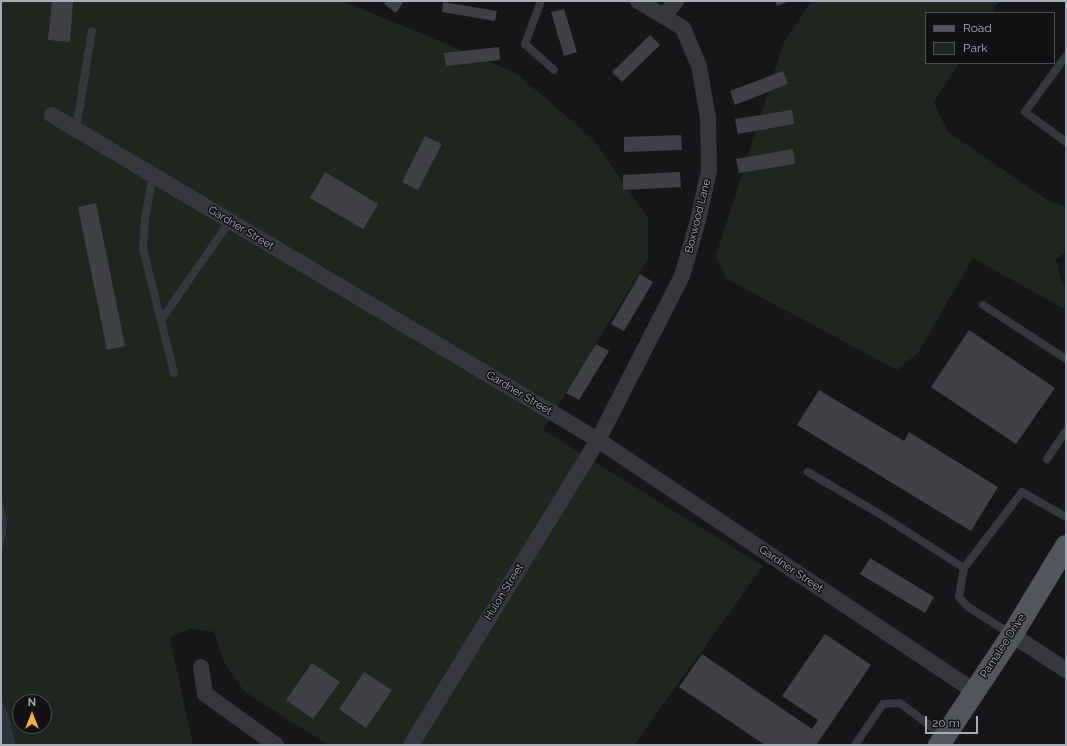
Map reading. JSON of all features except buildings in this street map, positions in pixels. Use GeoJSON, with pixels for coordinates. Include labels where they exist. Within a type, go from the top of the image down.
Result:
{"type":"FeatureCollection","features":[{"type":"Feature","properties":{"kind":"main road","name":"Pamalee Drive"},"geometry":{"type":"LineString","coordinates":[[942,741],[1012,635],[1066,546]]}},
{"type":"Feature","properties":{"kind":"street","name":"Boxwood Lane"},"geometry":{"type":"LineString","coordinates":[[598,440],[682,276],[710,171],[708,118],[699,66],[683,28],[638,1]]}},
{"type":"Feature","properties":{"kind":"street"},"geometry":{"type":"LineString","coordinates":[[664,16],[676,1]]}},
{"type":"Feature","properties":{"kind":"street","name":"Gardner Street"},"geometry":{"type":"LineString","coordinates":[[52,115],[598,440],[974,691]]}},
{"type":"Feature","properties":{"kind":"street","name":"Hulon Street"},"geometry":{"type":"LineString","coordinates":[[411,745],[598,440]]}},
{"type":"Feature","properties":{"kind":"street"},"geometry":{"type":"LineString","coordinates":[[1012,635],[1066,670]]}},
{"type":"Feature","properties":{"kind":"street"},"geometry":{"type":"LineString","coordinates":[[201,666],[205,694],[276,745]]}},
{"type":"Feature","properties":{"kind":"lane"},"geometry":{"type":"LineString","coordinates":[[541,1],[525,44],[554,70]]}},
{"type":"Feature","properties":{"kind":"lane"},"geometry":{"type":"LineString","coordinates":[[76,130],[92,31]]}},
{"type":"Feature","properties":{"kind":"lane"},"geometry":{"type":"LineString","coordinates":[[1066,56],[1025,112],[1066,142]]}},
{"type":"Feature","properties":{"kind":"lane"},"geometry":{"type":"LineString","coordinates":[[153,175],[145,218],[143,249],[174,373]]}},
{"type":"Feature","properties":{"kind":"lane"},"geometry":{"type":"LineString","coordinates":[[161,320],[230,221]]}},
{"type":"Feature","properties":{"kind":"lane"},"geometry":{"type":"LineString","coordinates":[[984,305],[1066,359]]}},
{"type":"Feature","properties":{"kind":"lane"},"geometry":{"type":"LineString","coordinates":[[1047,459],[1066,431]]}},
{"type":"Feature","properties":{"kind":"lane"},"geometry":{"type":"LineString","coordinates":[[808,472],[878,513],[964,568]]}},
{"type":"Feature","properties":{"kind":"lane"},"geometry":{"type":"LineString","coordinates":[[1012,635],[968,607],[959,597],[964,568],[1022,492],[1066,517]]}},
{"type":"Feature","properties":{"kind":"lane"},"geometry":{"type":"LineString","coordinates":[[856,745],[883,704],[900,703],[942,741]]}},
{"type":"Feature","properties":{"kind":"green space"},"geometry":{"type":"Polygon","coordinates":[[[1,1],[343,1],[516,73],[593,139],[648,218],[648,259],[543,430],[763,566],[634,745],[328,745],[245,692],[225,665],[214,632],[191,628],[170,638],[193,745],[16,745],[13,734],[52,734],[52,694],[12,694],[12,728],[9,716],[1,699],[1,554],[6,536],[1,497],[1,1]]]}},
{"type":"Feature","properties":{"kind":"green space"},"geometry":{"type":"Polygon","coordinates":[[[812,1],[999,1],[992,12],[925,12],[925,64],[958,64],[934,102],[948,132],[1049,201],[1066,207],[1066,252],[1056,259],[1061,281],[1066,285],[1066,310],[973,258],[918,353],[897,370],[727,279],[716,256],[784,42],[812,1]]]}},
{"type":"Feature","properties":{"kind":"shaded area"},"geometry":{"type":"Polygon","coordinates":[[[1,497],[7,519],[6,536],[1,554],[1,497]]]}},
{"type":"Feature","properties":{"kind":"shaded area"},"geometry":{"type":"Polygon","coordinates":[[[1,699],[9,716],[12,734],[13,734],[16,745],[1,745],[1,699]]]}}]}
